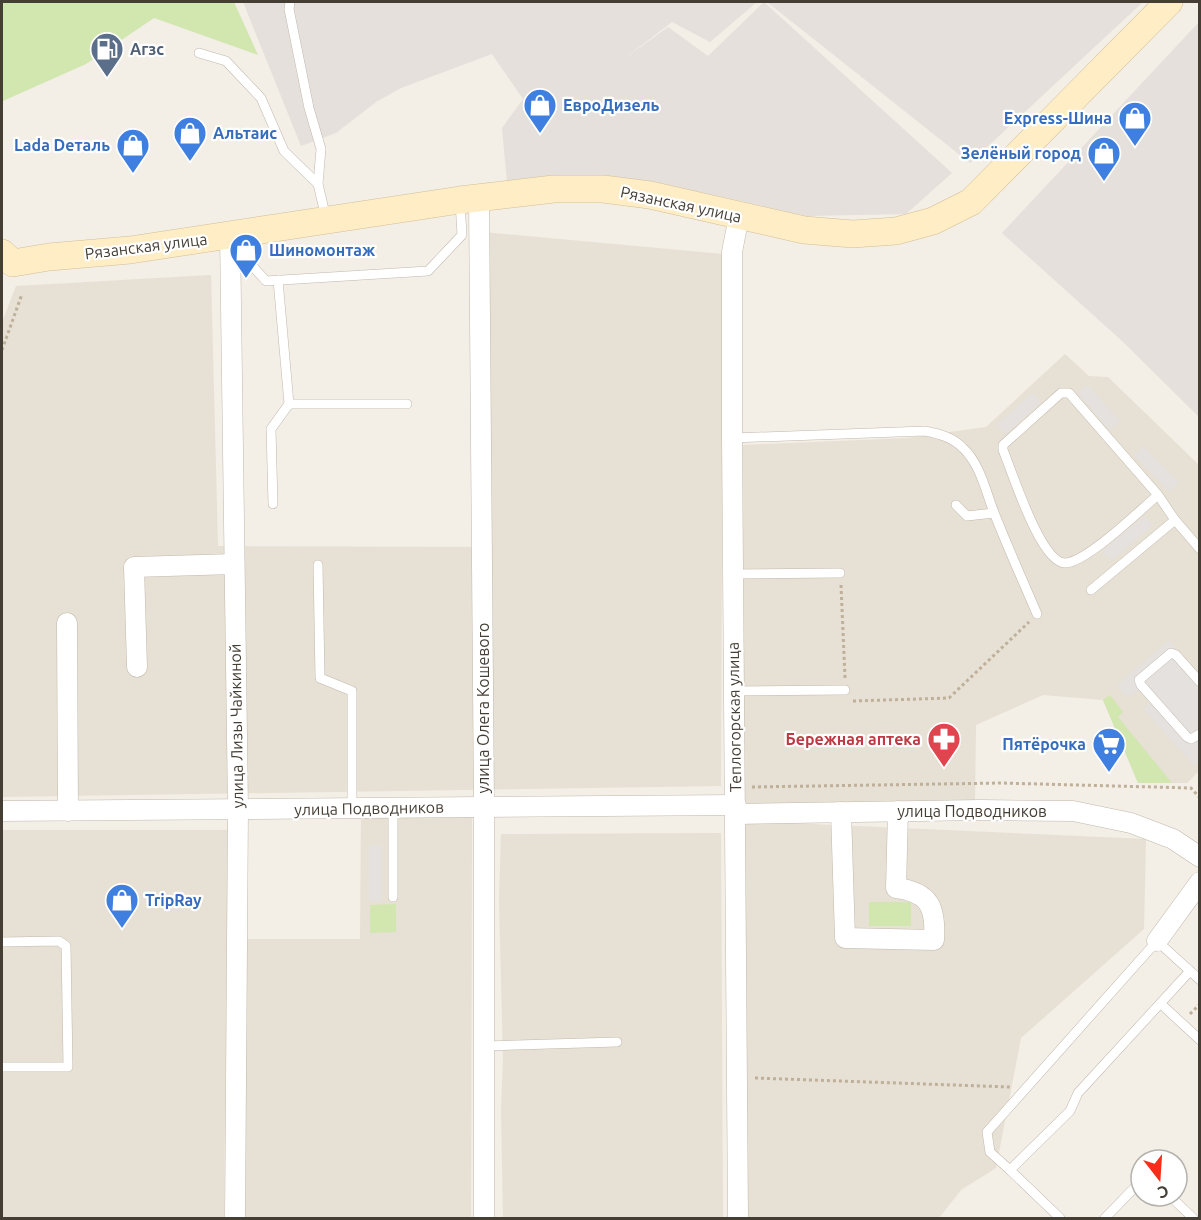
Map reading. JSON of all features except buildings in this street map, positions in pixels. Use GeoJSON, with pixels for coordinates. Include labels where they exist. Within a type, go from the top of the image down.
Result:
{"type":"FeatureCollection","features":[{"type":"Feature","properties":{"kind":"main road","name":"Рязанская улица"},"geometry":{"type":"LineString","coordinates":[[9,272],[49,257],[130,250],[470,199],[554,189],[603,189],[650,195],[804,230],[853,234],[896,231],[933,221],[971,202],[1169,2]]}},
{"type":"Feature","properties":{"kind":"street","name":"улица Олега Кошевого"},"geometry":{"type":"LineString","coordinates":[[470,199],[484,807],[484,1218]]}},
{"type":"Feature","properties":{"kind":"street","name":"Теплогорская улица"},"geometry":{"type":"LineString","coordinates":[[738,1218],[736,802],[732,574],[732,252],[739,216]]}},
{"type":"Feature","properties":{"kind":"street","name":"улица Лизы Чайкиной"},"geometry":{"type":"LineString","coordinates":[[230,234],[238,809],[235,1218]]}},
{"type":"Feature","properties":{"kind":"street"},"geometry":{"type":"LineString","coordinates":[[137,667],[134,567],[234,564]]}},
{"type":"Feature","properties":{"kind":"street"},"geometry":{"type":"LineString","coordinates":[[67,623],[68,811]]}},
{"type":"Feature","properties":{"kind":"street","name":"улица Подводников"},"geometry":{"type":"LineString","coordinates":[[2,811],[484,807],[736,802],[841,812],[1073,811],[1131,823],[1173,839],[1200,856]]}},
{"type":"Feature","properties":{"kind":"street"},"geometry":{"type":"LineString","coordinates":[[841,812],[845,938],[934,940],[935,919],[929,903],[913,890],[896,888],[898,811]]}},
{"type":"Feature","properties":{"kind":"street"},"geometry":{"type":"LineString","coordinates":[[1157,941],[1200,882]]}},
{"type":"Feature","properties":{"kind":"lane"},"geometry":{"type":"LineString","coordinates":[[290,2],[289,9],[309,108],[321,149],[318,184],[327,220]]}},
{"type":"Feature","properties":{"kind":"lane"},"geometry":{"type":"LineString","coordinates":[[199,53],[226,61],[261,98],[284,151],[318,184]]}},
{"type":"Feature","properties":{"kind":"lane"},"geometry":{"type":"LineString","coordinates":[[230,234],[246,259],[266,281],[428,271],[462,235],[470,199]]}},
{"type":"Feature","properties":{"kind":"lane"},"geometry":{"type":"LineString","coordinates":[[273,504],[271,429],[289,404],[278,280]]}},
{"type":"Feature","properties":{"kind":"lane"},"geometry":{"type":"LineString","coordinates":[[1158,495],[1085,556],[1066,563],[1060,562],[1055,559],[1036,533],[1003,445],[1061,393],[1069,393],[1158,495],[1175,520],[1200,549]]}},
{"type":"Feature","properties":{"kind":"lane"},"geometry":{"type":"LineString","coordinates":[[289,404],[408,404]]}},
{"type":"Feature","properties":{"kind":"lane"},"geometry":{"type":"LineString","coordinates":[[732,438],[925,431],[943,435],[965,449],[981,476],[994,513],[1037,614]]}},
{"type":"Feature","properties":{"kind":"lane"},"geometry":{"type":"LineString","coordinates":[[956,505],[967,516],[994,513]]}},
{"type":"Feature","properties":{"kind":"lane"},"geometry":{"type":"LineString","coordinates":[[1091,590],[1175,520]]}},
{"type":"Feature","properties":{"kind":"lane"},"geometry":{"type":"LineString","coordinates":[[318,565],[320,678],[352,691],[352,808]]}},
{"type":"Feature","properties":{"kind":"lane"},"geometry":{"type":"LineString","coordinates":[[732,574],[840,573]]}},
{"type":"Feature","properties":{"kind":"lane"},"geometry":{"type":"LineString","coordinates":[[1200,682],[1176,655],[1171,653],[1139,680],[1187,737],[1191,739],[1200,734]]}},
{"type":"Feature","properties":{"kind":"lane"},"geometry":{"type":"LineString","coordinates":[[733,691],[845,690]]}},
{"type":"Feature","properties":{"kind":"lane"},"geometry":{"type":"LineString","coordinates":[[393,808],[393,897]]}},
{"type":"Feature","properties":{"kind":"lane"},"geometry":{"type":"LineString","coordinates":[[2,942],[59,941],[66,946],[68,1066],[2,1067]]}},
{"type":"Feature","properties":{"kind":"lane"},"geometry":{"type":"LineString","coordinates":[[1060,1218],[990,1152],[987,1132],[1157,941],[1200,980]]}},
{"type":"Feature","properties":{"kind":"lane"},"geometry":{"type":"LineString","coordinates":[[1010,1170],[1070,1111],[1078,1093],[1190,971]]}},
{"type":"Feature","properties":{"kind":"lane"},"geometry":{"type":"LineString","coordinates":[[1161,1004],[1200,1040]]}},
{"type":"Feature","properties":{"kind":"lane"},"geometry":{"type":"LineString","coordinates":[[484,1046],[617,1042]]}},
{"type":"Feature","properties":{"kind":"lane"},"geometry":{"type":"LineString","coordinates":[[1105,1218],[1129,1193]]}},
{"type":"Feature","properties":{"kind":"path"},"geometry":{"type":"LineString","coordinates":[[2,350],[9,272]]}},
{"type":"Feature","properties":{"kind":"path"},"geometry":{"type":"LineString","coordinates":[[840,573],[846,701],[949,698],[1037,614]]}},
{"type":"Feature","properties":{"kind":"path"},"geometry":{"type":"LineString","coordinates":[[736,802],[1001,783],[1191,788],[1200,798]]}},
{"type":"Feature","properties":{"kind":"path"},"geometry":{"type":"LineString","coordinates":[[737,1077],[1026,1088]]}},
{"type":"Feature","properties":{"kind":"shaded area"},"geometry":{"type":"Polygon","coordinates":[[[243,2],[757,2],[710,42],[672,22],[621,61],[668,27],[708,56],[764,2],[952,173],[906,214],[807,216],[651,181],[507,183],[502,128],[523,99],[492,54],[401,88],[376,102],[336,133],[301,146],[243,2]]]}},
{"type":"Feature","properties":{"kind":"shaded area"},"geometry":{"type":"Polygon","coordinates":[[[767,2],[1143,2],[970,163],[767,2]]]}},
{"type":"Feature","properties":{"kind":"shaded area"},"geometry":{"type":"Polygon","coordinates":[[[1199,22],[1199,417],[1121,340],[1002,233],[1199,22]]]}},
{"type":"Feature","properties":{"kind":"shaded area"},"geometry":{"type":"Polygon","coordinates":[[[483,232],[723,254],[721,786],[2,797],[2,322],[16,286],[211,275],[218,546],[488,547],[483,232]]]}},
{"type":"Feature","properties":{"kind":"shaded area"},"geometry":{"type":"Polygon","coordinates":[[[1065,354],[1089,376],[1108,377],[1199,465],[1199,771],[1187,783],[1138,783],[1103,700],[1043,695],[976,725],[975,805],[744,804],[743,445],[907,438],[986,427],[1065,354]]]}},
{"type":"Feature","properties":{"kind":"shaded area"},"geometry":{"type":"Polygon","coordinates":[[[1088,385],[1120,421],[1110,430],[1078,393],[1088,385]]]}},
{"type":"Feature","properties":{"kind":"shaded area"},"geometry":{"type":"Polygon","coordinates":[[[1032,393],[1041,402],[1006,434],[997,425],[1032,393]]]}},
{"type":"Feature","properties":{"kind":"shaded area"},"geometry":{"type":"Polygon","coordinates":[[[1143,446],[1179,483],[1169,492],[1134,455],[1143,446]]]}},
{"type":"Feature","properties":{"kind":"shaded area"},"geometry":{"type":"Polygon","coordinates":[[[1145,516],[1153,525],[1111,561],[1102,551],[1145,516]]]}},
{"type":"Feature","properties":{"kind":"shaded area"},"geometry":{"type":"Polygon","coordinates":[[[1169,640],[1199,675],[1199,761],[1194,766],[1144,709],[1150,703],[1139,690],[1128,698],[1117,685],[1169,640]]]}},
{"type":"Feature","properties":{"kind":"shaded area"},"geometry":{"type":"Polygon","coordinates":[[[361,817],[472,817],[471,1218],[240,1218],[241,939],[360,939],[361,817]]]}},
{"type":"Feature","properties":{"kind":"shaded area"},"geometry":{"type":"Polygon","coordinates":[[[743,821],[1146,839],[1144,929],[1021,1038],[996,1168],[961,1190],[939,1218],[745,1218],[743,821]]]}},
{"type":"Feature","properties":{"kind":"shaded area"},"geometry":{"type":"Polygon","coordinates":[[[2,830],[228,830],[224,1218],[2,1218],[2,830]]]}},
{"type":"Feature","properties":{"kind":"shaded area"},"geometry":{"type":"Polygon","coordinates":[[[721,833],[723,1218],[503,1218],[501,1109],[503,1059],[499,901],[501,834],[721,833]]]}},
{"type":"Feature","properties":{"kind":"shaded area"},"geometry":{"type":"Polygon","coordinates":[[[369,845],[381,845],[381,901],[369,901],[369,845]]]}},
{"type":"Feature","properties":{"kind":"green space"},"geometry":{"type":"Polygon","coordinates":[[[2,2],[234,2],[258,55],[154,18],[86,64],[3,101],[2,2]]]}},
{"type":"Feature","properties":{"kind":"green space"},"geometry":{"type":"Polygon","coordinates":[[[1110,695],[1123,712],[1118,717],[1172,783],[1138,783],[1103,700],[1110,695]]]}},
{"type":"Feature","properties":{"kind":"green space"},"geometry":{"type":"Polygon","coordinates":[[[869,902],[911,902],[911,926],[869,926],[869,902]]]}},
{"type":"Feature","properties":{"kind":"green space"},"geometry":{"type":"Polygon","coordinates":[[[396,904],[396,932],[370,933],[370,905],[396,904]]]}},
{"type":"Feature","properties":{"kind":"place","name":"Агзс"},"geometry":{"type":"Point","coordinates":[107,78]}},
{"type":"Feature","properties":{"kind":"place","name":"ЕвроДизель"},"geometry":{"type":"Point","coordinates":[540,134]}},
{"type":"Feature","properties":{"kind":"place","name":"Express-Шина"},"geometry":{"type":"Point","coordinates":[1135,147]}},
{"type":"Feature","properties":{"kind":"place","name":"Альтаис"},"geometry":{"type":"Point","coordinates":[190,162]}},
{"type":"Feature","properties":{"kind":"place","name":"Lada Dеталь"},"geometry":{"type":"Point","coordinates":[133,174]}},
{"type":"Feature","properties":{"kind":"place","name":"Зелёный город"},"geometry":{"type":"Point","coordinates":[1104,182]}},
{"type":"Feature","properties":{"kind":"place","name":"Шиномонтаж"},"geometry":{"type":"Point","coordinates":[246,279]}},
{"type":"Feature","properties":{"kind":"place","name":"Бережная аптека"},"geometry":{"type":"Point","coordinates":[944,768]}},
{"type":"Feature","properties":{"kind":"place","name":"Пятёрочка"},"geometry":{"type":"Point","coordinates":[1109,773]}},
{"type":"Feature","properties":{"kind":"place","name":"TripRay"},"geometry":{"type":"Point","coordinates":[122,929]}}]}
